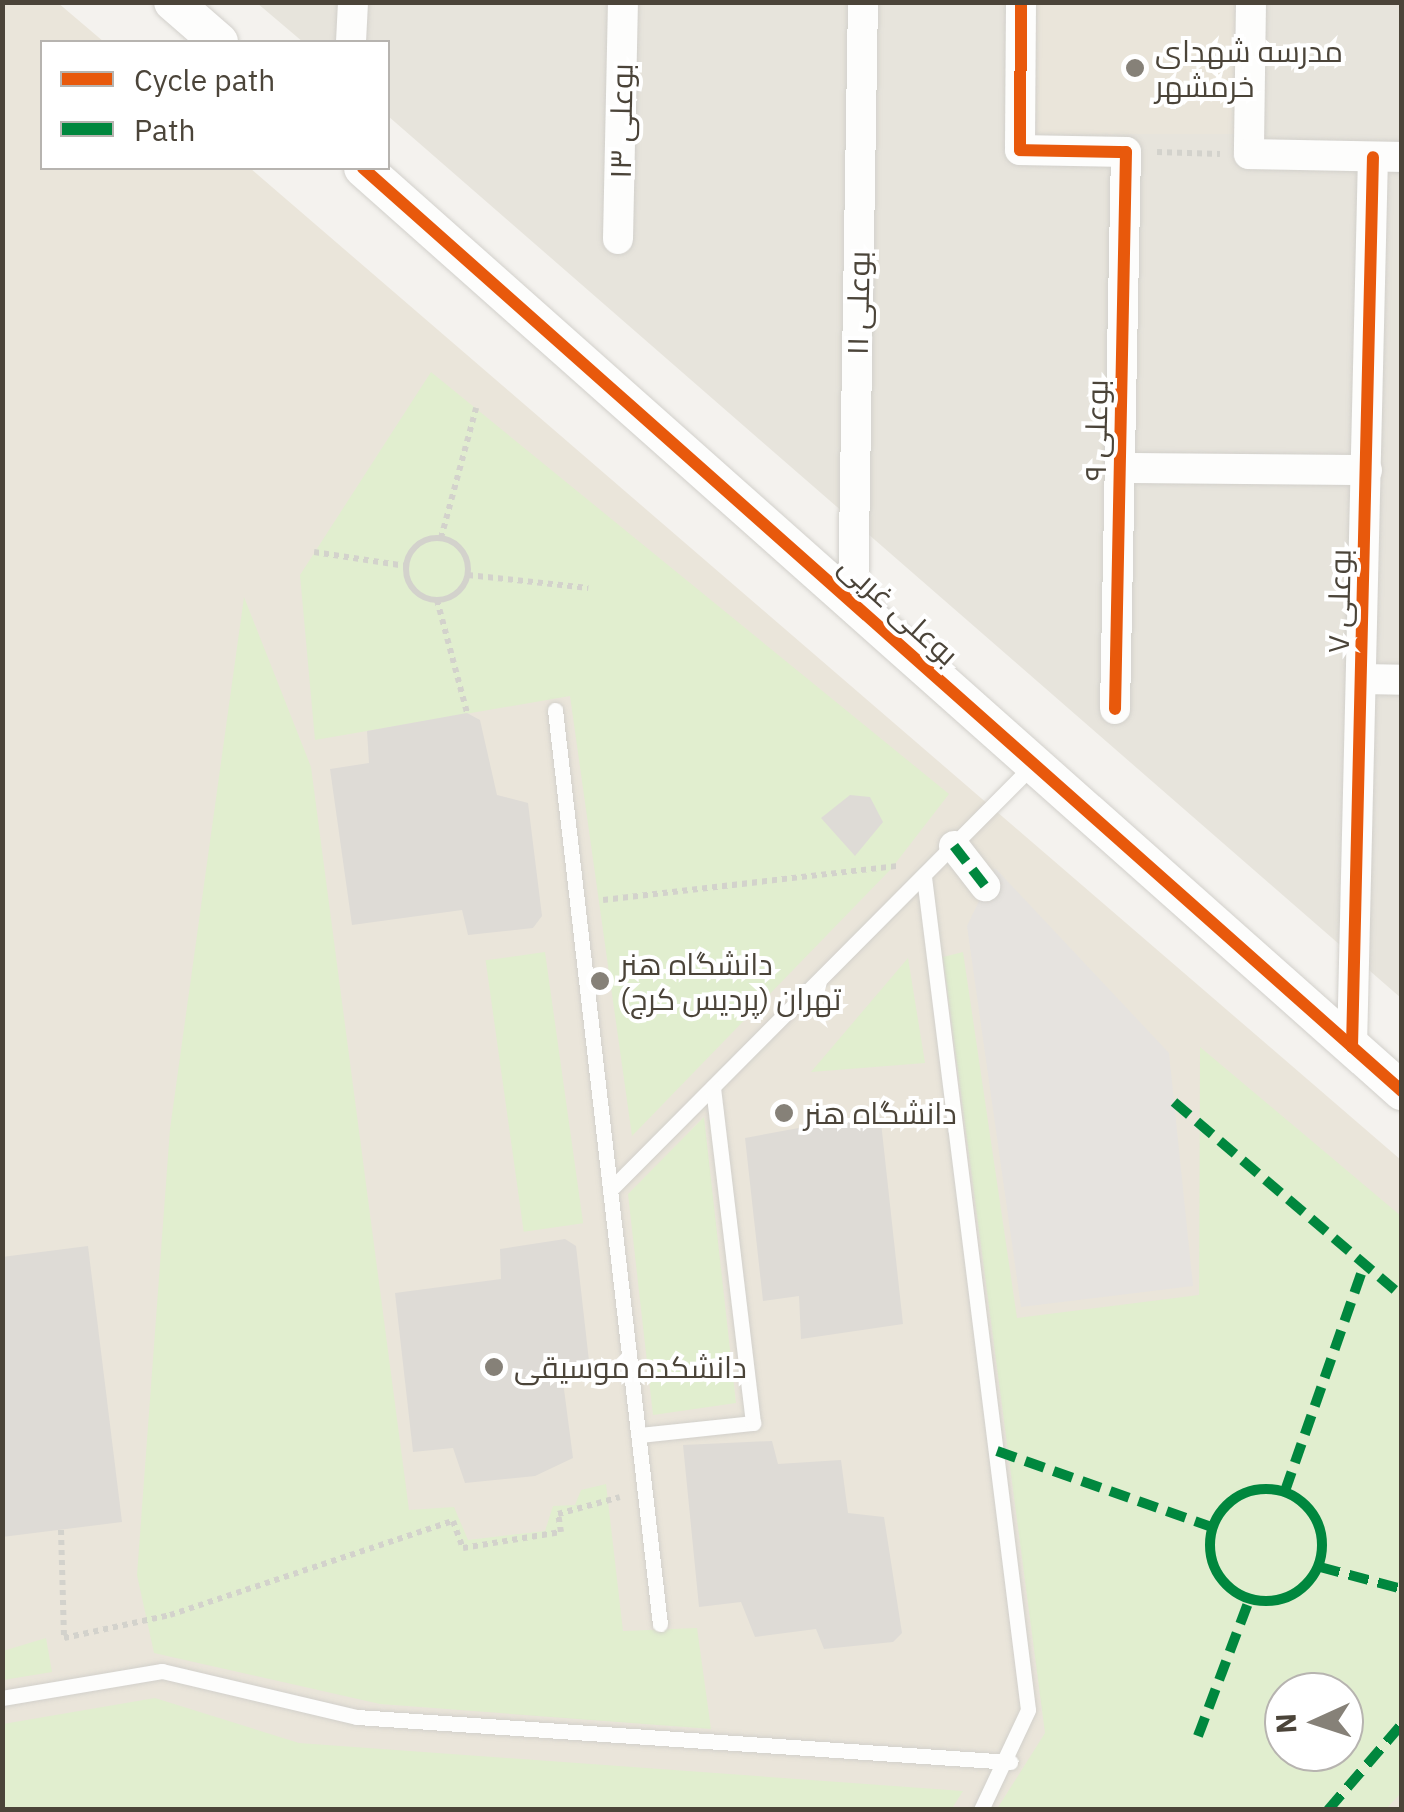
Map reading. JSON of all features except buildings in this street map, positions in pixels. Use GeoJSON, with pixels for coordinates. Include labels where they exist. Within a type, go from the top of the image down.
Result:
{"type":"FeatureCollection","features":[{"type":"Feature","properties":{"kind":"street"},"geometry":{"type":"LineString","coordinates":[[173,2],[217,40]]}},
{"type":"Feature","properties":{"kind":"street"},"geometry":{"type":"LineString","coordinates":[[351,40],[353,2]]}},
{"type":"Feature","properties":{"kind":"street","name":"بوعلی ۱۳"},"geometry":{"type":"LineString","coordinates":[[618,239],[623,2]]}},
{"type":"Feature","properties":{"kind":"street","name":"بوعلی ۱۱"},"geometry":{"type":"LineString","coordinates":[[853,603],[862,2]]}},
{"type":"Feature","properties":{"kind":"street"},"geometry":{"type":"LineString","coordinates":[[1021,2],[1020,150],[1126,152]]}},
{"type":"Feature","properties":{"kind":"street"},"geometry":{"type":"LineString","coordinates":[[1251,2],[1249,154],[1387,157]]}},
{"type":"Feature","properties":{"kind":"street","name":"بوعلی ۹"},"geometry":{"type":"LineString","coordinates":[[1115,709],[1126,152]]}},
{"type":"Feature","properties":{"kind":"street","name":"بوعلی ۷"},"geometry":{"type":"LineString","coordinates":[[1352,1047],[1366,470],[1387,157]]}},
{"type":"Feature","properties":{"kind":"street","name":"بوعلی غربی"},"geometry":{"type":"LineString","coordinates":[[364,170],[1402,1091]]}},
{"type":"Feature","properties":{"kind":"street"},"geometry":{"type":"LineString","coordinates":[[1120,468],[1366,470]]}},
{"type":"Feature","properties":{"kind":"street"},"geometry":{"type":"LineString","coordinates":[[1363,679],[1402,680]]}},
{"type":"Feature","properties":{"kind":"street"},"geometry":{"type":"LineString","coordinates":[[946,854],[985,886]]}},
{"type":"Feature","properties":{"kind":"lane"},"geometry":{"type":"LineString","coordinates":[[554,710],[614,1187],[660,1624]]}},
{"type":"Feature","properties":{"kind":"lane"},"geometry":{"type":"LineString","coordinates":[[614,1187],[1034,764]]}},
{"type":"Feature","properties":{"kind":"lane"},"geometry":{"type":"LineString","coordinates":[[924,877],[1028,1710],[1010,1762],[981,1810]]}},
{"type":"Feature","properties":{"kind":"lane"},"geometry":{"type":"LineString","coordinates":[[640,1434],[752,1423],[713,1087]]}},
{"type":"Feature","properties":{"kind":"lane"},"geometry":{"type":"LineString","coordinates":[[2,1698],[162,1672],[357,1716],[1010,1762]]}},
{"type":"Feature","properties":{"kind":"path"},"geometry":{"type":"LineString","coordinates":[[1126,152],[1249,154]]}},
{"type":"Feature","properties":{"kind":"path"},"geometry":{"type":"LineString","coordinates":[[441,538],[476,408]]}},
{"type":"Feature","properties":{"kind":"path"},"geometry":{"type":"LineString","coordinates":[[406,566],[422,542],[441,538],[465,554],[468,575]]}},
{"type":"Feature","properties":{"kind":"path"},"geometry":{"type":"LineString","coordinates":[[314,552],[406,566]]}},
{"type":"Feature","properties":{"kind":"path"},"geometry":{"type":"LineString","coordinates":[[406,566],[418,593],[437,600]]}},
{"type":"Feature","properties":{"kind":"path"},"geometry":{"type":"LineString","coordinates":[[437,600],[468,575],[588,588]]}},
{"type":"Feature","properties":{"kind":"path"},"geometry":{"type":"LineString","coordinates":[[437,600],[468,713]]}},
{"type":"Feature","properties":{"kind":"path"},"geometry":{"type":"LineString","coordinates":[[578,903],[946,854]]}},
{"type":"Feature","properties":{"kind":"path"},"geometry":{"type":"LineString","coordinates":[[62,1530],[64,1638],[170,1615],[453,1522],[463,1548],[561,1532],[558,1514],[646,1490]]}},
{"type":"Feature","properties":{"kind":"shaded area","name":"دانشگاه هنر تهران (پردیس کرج)"},"geometry":{"type":"Polygon","coordinates":[[[57,2],[102,40],[40,40],[40,170],[252,170],[1401,1160],[1402,1809],[3,1810],[2,3],[57,2]]]}},
{"type":"Feature","properties":{"kind":"shaded area"},"geometry":{"type":"Polygon","coordinates":[[[257,3],[1401,3],[1401,998],[390,118],[390,40],[301,40],[257,3]]]}},
{"type":"Feature","properties":{"kind":"shaded area","name":"مدرسه شهدای خرمشهر"},"geometry":{"type":"Polygon","coordinates":[[[1036,3],[1235,3],[1235,134],[1036,134],[1036,3]]]}},
{"type":"Feature","properties":{"kind":"shaded area"},"geometry":{"type":"Polygon","coordinates":[[[995,868],[1169,1053],[1193,1286],[1021,1307],[967,926],[995,868]]]}},
{"type":"Feature","properties":{"kind":"green space"},"geometry":{"type":"Polygon","coordinates":[[[431,372],[949,794],[891,869],[632,1136],[570,696],[315,740],[300,575],[431,372]]]}},
{"type":"Feature","properties":{"kind":"green space"},"geometry":{"type":"Polygon","coordinates":[[[244,597],[311,767],[409,1510],[454,1507],[468,1540],[545,1531],[553,1506],[575,1505],[581,1490],[606,1484],[623,1631],[697,1628],[711,1729],[380,1704],[154,1653],[137,1575],[170,1129],[244,597]]]}},
{"type":"Feature","properties":{"kind":"green space"},"geometry":{"type":"Polygon","coordinates":[[[545,952],[583,1223],[524,1232],[486,960],[545,952]]]}},
{"type":"Feature","properties":{"kind":"green space"},"geometry":{"type":"Polygon","coordinates":[[[963,952],[1017,1318],[1199,1295],[1200,1047],[1401,1216],[1402,1792],[1386,1809],[997,1809],[1045,1733],[943,957],[963,952]]]}},
{"type":"Feature","properties":{"kind":"green space"},"geometry":{"type":"Polygon","coordinates":[[[908,958],[925,1063],[811,1072],[908,958]]]}},
{"type":"Feature","properties":{"kind":"green space"},"geometry":{"type":"Polygon","coordinates":[[[704,1117],[736,1403],[653,1415],[628,1194],[704,1117]]]}},
{"type":"Feature","properties":{"kind":"green space"},"geometry":{"type":"Polygon","coordinates":[[[46,1638],[52,1672],[3,1680],[3,1651],[46,1638]]]}},
{"type":"Feature","properties":{"kind":"green space"},"geometry":{"type":"Polygon","coordinates":[[[155,1698],[299,1743],[963,1791],[951,1810],[3,1809],[3,1724],[155,1698]]]}},
{"type":"Feature","properties":{"kind":"marked path"},"geometry":{"type":"LineString","coordinates":[[954,846],[985,886]]}},
{"type":"Feature","properties":{"kind":"marked path"},"geometry":{"type":"LineString","coordinates":[[1174,1102],[1402,1296]]}},
{"type":"Feature","properties":{"kind":"marked path"},"geometry":{"type":"LineString","coordinates":[[1285,1491],[1364,1265]]}},
{"type":"Feature","properties":{"kind":"marked path"},"geometry":{"type":"LineString","coordinates":[[997,1451],[1212,1527]]}},
{"type":"Feature","properties":{"kind":"marked path"},"geometry":{"type":"LineString","coordinates":[[1266,1489],[1288,1493],[1306,1505],[1318,1523],[1322,1545],[1318,1567],[1306,1585],[1288,1597],[1266,1601],[1244,1597],[1226,1585],[1214,1567],[1210,1545],[1214,1523],[1226,1505],[1244,1493],[1266,1489]]}},
{"type":"Feature","properties":{"kind":"marked path"},"geometry":{"type":"LineString","coordinates":[[1320,1567],[1402,1589]]}},
{"type":"Feature","properties":{"kind":"marked path"},"geometry":{"type":"LineString","coordinates":[[1198,1736],[1250,1598]]}},
{"type":"Feature","properties":{"kind":"marked path"},"geometry":{"type":"LineString","coordinates":[[1328,1810],[1402,1724]]}},
{"type":"Feature","properties":{"kind":"cycle path"},"geometry":{"type":"LineString","coordinates":[[1021,2],[1020,150],[1126,152],[1115,709]]}},
{"type":"Feature","properties":{"kind":"cycle path"},"geometry":{"type":"LineString","coordinates":[[1352,1047],[1373,157]]}},
{"type":"Feature","properties":{"kind":"cycle path"},"geometry":{"type":"LineString","coordinates":[[365,170],[1402,1091]]}},
{"type":"Feature","properties":{"kind":"place","name":"مدرسه شهدای خرمشهر"},"geometry":{"type":"Point","coordinates":[1135,68]}},
{"type":"Feature","properties":{"kind":"place","name":"دانشگاه هنر تهران (پردیس کرج)"},"geometry":{"type":"Point","coordinates":[600,981]}},
{"type":"Feature","properties":{"kind":"place","name":"دانشگاه هنر"},"geometry":{"type":"Point","coordinates":[784,1113]}},
{"type":"Feature","properties":{"kind":"place","name":"دانشکده موسیقی"},"geometry":{"type":"Point","coordinates":[494,1367]}}]}
